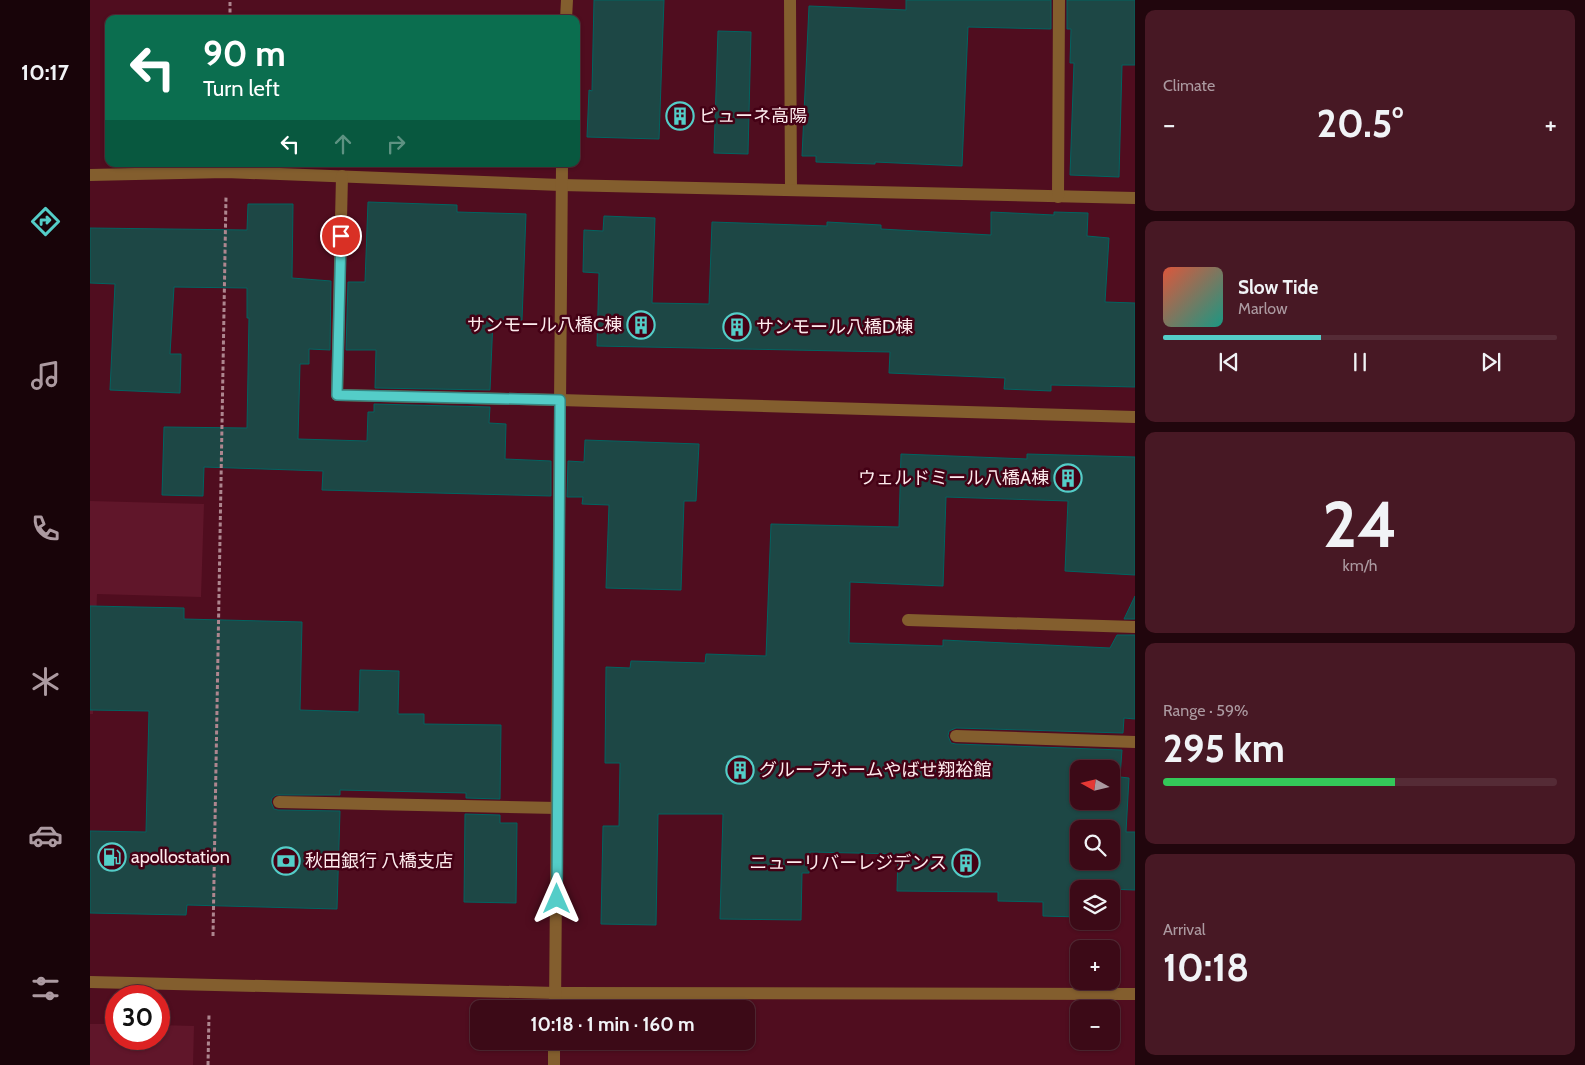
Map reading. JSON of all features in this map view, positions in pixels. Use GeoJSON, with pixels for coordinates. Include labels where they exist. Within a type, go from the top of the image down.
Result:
{"type":"FeatureCollection","features":[{"type":"Feature","properties":{"kind":"street"},"geometry":{"type":"LineString","coordinates":[[566,15],[567,0]]}},
{"type":"Feature","properties":{"kind":"street"},"geometry":{"type":"LineString","coordinates":[[790,0],[791,190]]}},
{"type":"Feature","properties":{"kind":"street"},"geometry":{"type":"LineString","coordinates":[[1058,196],[1059,0]]}},
{"type":"Feature","properties":{"kind":"street"},"geometry":{"type":"LineString","coordinates":[[556,1000],[562,167]]}},
{"type":"Feature","properties":{"kind":"street"},"geometry":{"type":"LineString","coordinates":[[90,175],[226,172],[561,185],[1135,198]]}},
{"type":"Feature","properties":{"kind":"street"},"geometry":{"type":"LineString","coordinates":[[342,176],[337,395],[1135,417]]}},
{"type":"Feature","properties":{"kind":"street"},"geometry":{"type":"LineString","coordinates":[[908,620],[1135,627]]}},
{"type":"Feature","properties":{"kind":"street"},"geometry":{"type":"LineString","coordinates":[[956,736],[1135,742]]}},
{"type":"Feature","properties":{"kind":"street"},"geometry":{"type":"LineString","coordinates":[[279,802],[557,808]]}},
{"type":"Feature","properties":{"kind":"street"},"geometry":{"type":"LineString","coordinates":[[90,982],[556,993],[1135,994]]}},
{"type":"Feature","properties":{"kind":"street"},"geometry":{"type":"LineString","coordinates":[[554,1050],[554,1065]]}},
{"type":"Feature","properties":{"kind":"path"},"geometry":{"type":"LineString","coordinates":[[230,0],[230,15]]}},
{"type":"Feature","properties":{"kind":"path"},"geometry":{"type":"LineString","coordinates":[[213,936],[226,172]]}},
{"type":"Feature","properties":{"kind":"path"},"geometry":{"type":"LineString","coordinates":[[208,1065],[209,1014]]}},
{"type":"Feature","properties":{"kind":"shaded area"},"geometry":{"type":"Polygon","coordinates":[[[90,501],[204,504],[201,597],[97,594],[93,714],[90,714],[90,501]]]}},
{"type":"Feature","properties":{"kind":"shaded area"},"geometry":{"type":"Polygon","coordinates":[[[90,1024],[105,1024],[105,1050],[170,1050],[170,1025],[194,1026],[193,1065],[90,1065],[90,1024]]]}},
{"type":"Feature","properties":{"kind":"building"},"geometry":{"type":"Polygon","coordinates":[[[594,0],[664,0],[659,139],[587,137],[589,90],[592,91],[594,0]]]}},
{"type":"Feature","properties":{"kind":"building"},"geometry":{"type":"Polygon","coordinates":[[[906,0],[1051,0],[1051,29],[968,27],[962,166],[875,162],[875,164],[816,162],[816,156],[802,156],[809,6],[906,10],[906,0]]]}},
{"type":"Feature","properties":{"kind":"building"},"geometry":{"type":"Polygon","coordinates":[[[1067,0],[1135,0],[1135,65],[1122,65],[1119,177],[1070,175],[1074,63],[1070,63],[1071,29],[1067,29],[1067,0]]]}},
{"type":"Feature","properties":{"kind":"building"},"geometry":{"type":"Polygon","coordinates":[[[718,31],[751,32],[748,154],[714,153],[718,31]]]}},
{"type":"Feature","properties":{"kind":"building"},"geometry":{"type":"Polygon","coordinates":[[[368,202],[457,205],[457,212],[526,214],[522,320],[493,319],[490,390],[375,388],[376,350],[346,350],[348,282],[365,282],[368,202]]]}},
{"type":"Feature","properties":{"kind":"building"},"geometry":{"type":"Polygon","coordinates":[[[248,204],[293,204],[292,278],[331,281],[330,350],[309,349],[309,364],[300,364],[298,439],[367,441],[368,412],[374,412],[374,404],[490,407],[489,423],[506,424],[505,459],[551,461],[551,496],[322,490],[323,471],[204,467],[203,496],[162,495],[164,427],[247,428],[249,318],[247,318],[247,288],[174,287],[170,354],[181,354],[180,393],[110,390],[115,284],[90,283],[90,228],[247,230],[248,204]]]}},
{"type":"Feature","properties":{"kind":"building"},"geometry":{"type":"Polygon","coordinates":[[[991,212],[1054,215],[1054,212],[1088,213],[1087,236],[1109,238],[1105,302],[1135,303],[1135,387],[1051,385],[1051,391],[1004,389],[1005,378],[889,373],[890,352],[597,346],[599,273],[583,272],[584,230],[603,231],[604,216],[655,218],[652,303],[709,304],[712,222],[827,226],[827,222],[881,225],[881,229],[991,235],[991,212]]]}},
{"type":"Feature","properties":{"kind":"building"},"geometry":{"type":"Polygon","coordinates":[[[585,440],[699,444],[696,501],[684,501],[681,590],[606,588],[609,505],[582,504],[583,497],[567,497],[568,461],[584,462],[585,440]]]}},
{"type":"Feature","properties":{"kind":"building"},"geometry":{"type":"Polygon","coordinates":[[[901,454],[1027,459],[1027,454],[1135,457],[1135,575],[1065,571],[1068,501],[946,497],[943,586],[850,582],[849,643],[943,646],[943,640],[1110,648],[1117,635],[1135,635],[1135,719],[1124,718],[1123,733],[956,728],[949,731],[948,736],[951,743],[956,744],[1122,750],[1120,777],[1129,778],[1126,832],[1135,832],[1135,890],[1120,889],[1120,880],[1070,880],[1070,917],[1043,916],[1043,902],[998,901],[998,892],[897,891],[898,854],[810,852],[809,873],[802,873],[801,920],[720,919],[723,814],[658,814],[656,925],[601,924],[603,826],[619,826],[620,763],[605,763],[606,667],[630,668],[631,661],[705,663],[706,654],[766,656],[771,524],[899,527],[901,454]]]}},
{"type":"Feature","properties":{"kind":"building"},"geometry":{"type":"Polygon","coordinates":[[[1135,596],[1135,619],[1124,619],[1135,596]]]}},
{"type":"Feature","properties":{"kind":"building"},"geometry":{"type":"Polygon","coordinates":[[[90,606],[184,608],[184,619],[302,622],[300,710],[359,712],[360,670],[399,671],[398,714],[424,714],[424,724],[501,725],[500,799],[466,798],[466,793],[340,790],[340,795],[276,795],[272,798],[271,802],[274,809],[278,810],[340,811],[337,909],[187,905],[186,915],[90,913],[90,831],[146,832],[149,711],[90,710],[90,606]]]}},
{"type":"Feature","properties":{"kind":"building"},"geometry":{"type":"Polygon","coordinates":[[[465,814],[500,815],[500,823],[517,823],[516,903],[464,902],[465,814]]]}},
{"type":"Feature","properties":{"kind":"place","name":"ビューネ高陽"},"geometry":{"type":"Point","coordinates":[680,116]}},
{"type":"Feature","properties":{"kind":"place","name":"サンモール八橋C棟"},"geometry":{"type":"Point","coordinates":[641,325]}},
{"type":"Feature","properties":{"kind":"place","name":"サンモール八橋D棟"},"geometry":{"type":"Point","coordinates":[737,327]}},
{"type":"Feature","properties":{"kind":"place","name":"ウェルドミール八橋A棟"},"geometry":{"type":"Point","coordinates":[1068,478]}},
{"type":"Feature","properties":{"kind":"place","name":"グループホームやばせ翔裕館"},"geometry":{"type":"Point","coordinates":[740,770]}},
{"type":"Feature","properties":{"kind":"place","name":"apollostation"},"geometry":{"type":"Point","coordinates":[112,857]}},
{"type":"Feature","properties":{"kind":"place","name":"秋田銀行 八橋支店"},"geometry":{"type":"Point","coordinates":[286,861]}},
{"type":"Feature","properties":{"kind":"place","name":"ニューリバーレジデンス"},"geometry":{"type":"Point","coordinates":[966,863]}},
{"type":"Feature","properties":{"kind":"route"},"geometry":{"type":"LineString","coordinates":[[341,236],[337,395],[560,400],[557,899]]}}]}
